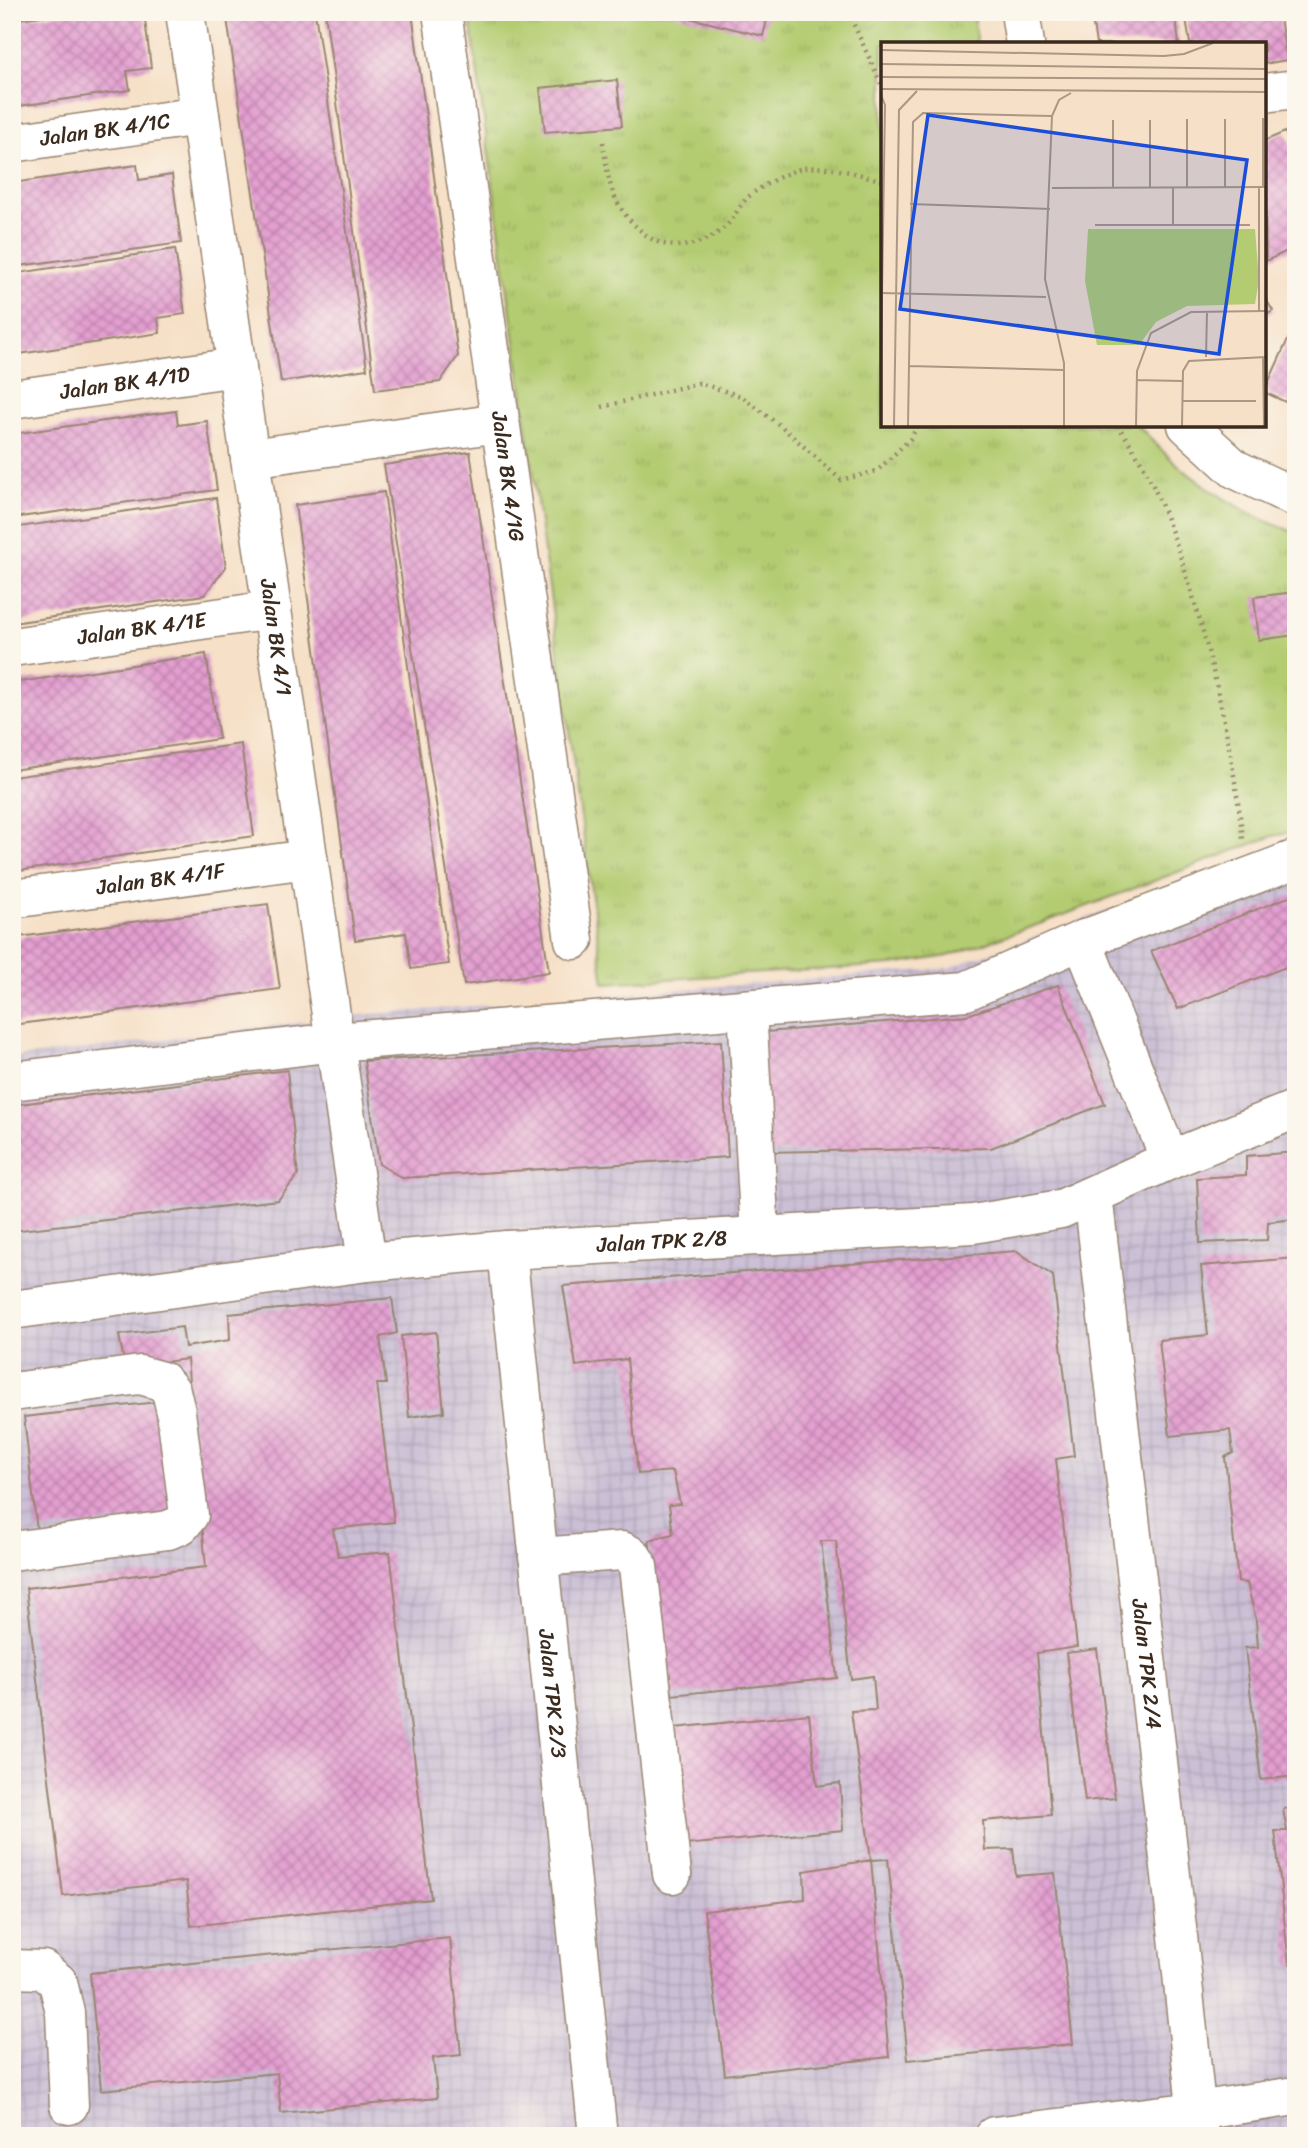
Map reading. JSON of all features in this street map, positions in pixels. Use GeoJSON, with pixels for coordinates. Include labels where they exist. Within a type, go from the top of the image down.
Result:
{"type":"FeatureCollection","features":[{"type":"Feature","properties":{"kind":"street","name":"Jalan BK 4/1"},"geometry":{"type":"LineString","coordinates":[[185,12],[367,1262]]}},
{"type":"Feature","properties":{"kind":"street","name":"Jalan BK 4/1G"},"geometry":{"type":"LineString","coordinates":[[442,12],[574,940]]}},
{"type":"Feature","properties":{"kind":"street"},"geometry":{"type":"LineString","coordinates":[[1020,12],[1025,42]]}},
{"type":"Feature","properties":{"kind":"street"},"geometry":{"type":"LineString","coordinates":[[1266,93],[1296,89]]}},
{"type":"Feature","properties":{"kind":"street","name":"Jalan BK 4/1C"},"geometry":{"type":"LineString","coordinates":[[12,143],[200,116]]}},
{"type":"Feature","properties":{"kind":"street","name":"Jalan BK 4/1D"},"geometry":{"type":"LineString","coordinates":[[12,399],[237,367]]}},
{"type":"Feature","properties":{"kind":"street"},"geometry":{"type":"LineString","coordinates":[[250,458],[500,423]]}},
{"type":"Feature","properties":{"kind":"street"},"geometry":{"type":"LineString","coordinates":[[1189,427],[1235,469],[1296,498]]}},
{"type":"Feature","properties":{"kind":"street","name":"Jalan BK 4/1E"},"geometry":{"type":"LineString","coordinates":[[12,647],[272,610]]}},
{"type":"Feature","properties":{"kind":"street","name":"Jalan BK 4/1F"},"geometry":{"type":"LineString","coordinates":[[12,899],[308,859]]}},
{"type":"Feature","properties":{"kind":"street"},"geometry":{"type":"LineString","coordinates":[[12,1081],[335,1042],[966,991],[1082,940],[1296,859]]}},
{"type":"Feature","properties":{"kind":"street"},"geometry":{"type":"LineString","coordinates":[[1082,940],[1170,1160]]}},
{"type":"Feature","properties":{"kind":"street"},"geometry":{"type":"LineString","coordinates":[[747,1009],[760,1236]]}},
{"type":"Feature","properties":{"kind":"street","name":"Jalan TPK 2/8"},"geometry":{"type":"LineString","coordinates":[[12,1310],[367,1262],[507,1250],[974,1224],[1061,1209],[1170,1160],[1296,1109]]}},
{"type":"Feature","properties":{"kind":"street","name":"Jalan TPK 2/4"},"geometry":{"type":"LineString","coordinates":[[1093,1195],[1197,2123]]}},
{"type":"Feature","properties":{"kind":"street","name":"Jalan TPK 2/3"},"geometry":{"type":"LineString","coordinates":[[507,1250],[598,2136]]}},
{"type":"Feature","properties":{"kind":"street"},"geometry":{"type":"LineString","coordinates":[[12,1392],[140,1375],[162,1381],[171,1391],[176,1412],[188,1515],[181,1525],[168,1530],[12,1552]]}},
{"type":"Feature","properties":{"kind":"street"},"geometry":{"type":"LineString","coordinates":[[538,1557],[622,1551],[632,1556],[638,1566],[672,1874]]}},
{"type":"Feature","properties":{"kind":"street"},"geometry":{"type":"LineString","coordinates":[[12,1969],[43,1969],[58,1982],[65,2012],[69,2105]]}},
{"type":"Feature","properties":{"kind":"street"},"geometry":{"type":"LineString","coordinates":[[994,2136],[1197,2123],[1296,2096]]}},
{"type":"Feature","properties":{"kind":"path"},"geometry":{"type":"LineString","coordinates":[[848,12],[881,84]]}},
{"type":"Feature","properties":{"kind":"path"},"geometry":{"type":"LineString","coordinates":[[603,142],[615,200],[630,222],[654,242],[681,247],[705,241],[727,224],[747,198],[771,182],[803,168],[838,170],[881,181]]}},
{"type":"Feature","properties":{"kind":"path"},"geometry":{"type":"LineString","coordinates":[[602,407],[699,383],[741,397],[782,427],[841,480],[877,471],[911,438],[917,427]]}},
{"type":"Feature","properties":{"kind":"path"},"geometry":{"type":"LineString","coordinates":[[1118,427],[1134,448],[1166,513],[1194,600],[1224,713],[1234,763],[1244,847]]}},
{"type":"Feature","properties":{"kind":"shaded area"},"geometry":{"type":"Polygon","coordinates":[[[1296,843],[1296,2136],[12,2136],[12,1058],[362,1015],[948,968],[1296,843]]]}},
{"type":"Feature","properties":{"kind":"green space"},"geometry":{"type":"Polygon","coordinates":[[[469,12],[973,12],[977,42],[881,42],[881,427],[1140,427],[1171,459],[1210,489],[1252,514],[1296,533],[1296,831],[1273,836],[948,956],[892,965],[604,983],[469,12]]]}},
{"type":"Feature","properties":{"kind":"building"},"geometry":{"type":"Polygon","coordinates":[[[70,12],[144,12],[151,68],[127,71],[130,90],[12,107],[12,20],[70,12]]]}},
{"type":"Feature","properties":{"kind":"building"},"geometry":{"type":"Polygon","coordinates":[[[226,12],[315,12],[367,369],[281,382],[226,12]]]}},
{"type":"Feature","properties":{"kind":"building"},"geometry":{"type":"Polygon","coordinates":[[[325,12],[412,12],[458,356],[440,382],[375,390],[325,12]]]}},
{"type":"Feature","properties":{"kind":"building"},"geometry":{"type":"Polygon","coordinates":[[[665,12],[769,12],[763,36],[665,12]]]}},
{"type":"Feature","properties":{"kind":"building"},"geometry":{"type":"Polygon","coordinates":[[[1091,12],[1175,12],[1179,42],[1096,42],[1091,12]]]}},
{"type":"Feature","properties":{"kind":"building"},"geometry":{"type":"Polygon","coordinates":[[[1185,12],[1279,12],[1287,60],[1266,64],[1266,42],[1190,42],[1185,12]]]}},
{"type":"Feature","properties":{"kind":"building"},"geometry":{"type":"Polygon","coordinates":[[[617,80],[622,126],[545,132],[540,88],[617,80]]]}},
{"type":"Feature","properties":{"kind":"building"},"geometry":{"type":"Polygon","coordinates":[[[1285,132],[1296,155],[1296,247],[1266,261],[1266,140],[1285,132]]]}},
{"type":"Feature","properties":{"kind":"building"},"geometry":{"type":"Polygon","coordinates":[[[137,165],[139,180],[172,175],[181,243],[12,267],[12,183],[137,165]]]}},
{"type":"Feature","properties":{"kind":"building"},"geometry":{"type":"Polygon","coordinates":[[[175,249],[185,314],[158,318],[160,333],[12,355],[12,274],[175,249]]]}},
{"type":"Feature","properties":{"kind":"building"},"geometry":{"type":"Polygon","coordinates":[[[1266,299],[1273,311],[1266,315],[1266,299]]]}},
{"type":"Feature","properties":{"kind":"building"},"geometry":{"type":"Polygon","coordinates":[[[1294,326],[1296,407],[1266,393],[1294,326]]]}},
{"type":"Feature","properties":{"kind":"building"},"geometry":{"type":"Polygon","coordinates":[[[176,411],[178,425],[207,421],[217,490],[12,518],[12,434],[176,411]]]}},
{"type":"Feature","properties":{"kind":"building"},"geometry":{"type":"Polygon","coordinates":[[[470,452],[549,972],[464,985],[384,465],[470,452]]]}},
{"type":"Feature","properties":{"kind":"building"},"geometry":{"type":"Polygon","coordinates":[[[384,492],[449,964],[411,969],[406,933],[355,940],[295,505],[384,492]]]}},
{"type":"Feature","properties":{"kind":"building"},"geometry":{"type":"Polygon","coordinates":[[[216,498],[226,567],[204,595],[12,623],[12,528],[216,498]]]}},
{"type":"Feature","properties":{"kind":"building"},"geometry":{"type":"Polygon","coordinates":[[[1296,592],[1296,635],[1259,640],[1254,597],[1296,592]]]}},
{"type":"Feature","properties":{"kind":"building"},"geometry":{"type":"Polygon","coordinates":[[[206,654],[219,739],[12,770],[12,683],[206,654]]]}},
{"type":"Feature","properties":{"kind":"building"},"geometry":{"type":"Polygon","coordinates":[[[241,744],[254,836],[12,872],[12,777],[241,744]]]}},
{"type":"Feature","properties":{"kind":"building"},"geometry":{"type":"Polygon","coordinates":[[[1296,894],[1296,963],[1178,1009],[1151,951],[1296,894]]]}},
{"type":"Feature","properties":{"kind":"building"},"geometry":{"type":"Polygon","coordinates":[[[268,904],[280,989],[12,1025],[12,938],[268,904]]]}},
{"type":"Feature","properties":{"kind":"building"},"geometry":{"type":"Polygon","coordinates":[[[1058,985],[1105,1104],[991,1148],[761,1152],[753,1033],[967,1015],[1058,985]]]}},
{"type":"Feature","properties":{"kind":"building"},"geometry":{"type":"Polygon","coordinates":[[[721,1041],[728,1157],[402,1178],[379,1164],[364,1061],[721,1041]]]}},
{"type":"Feature","properties":{"kind":"building"},"geometry":{"type":"Polygon","coordinates":[[[287,1070],[298,1175],[278,1200],[12,1231],[12,1105],[287,1070]]]}},
{"type":"Feature","properties":{"kind":"building"},"geometry":{"type":"Polygon","coordinates":[[[1296,1152],[1296,1219],[1268,1222],[1267,1240],[1200,1243],[1197,1178],[1246,1175],[1246,1156],[1296,1152]]]}},
{"type":"Feature","properties":{"kind":"building"},"geometry":{"type":"Polygon","coordinates":[[[1017,1251],[1053,1276],[1074,1456],[1056,1459],[1077,1647],[1037,1653],[1051,1815],[983,1821],[985,1850],[1013,1849],[1016,1876],[1055,1873],[1073,2044],[908,2060],[888,1859],[871,1860],[851,1711],[876,1710],[873,1676],[851,1679],[836,1541],[821,1541],[837,1678],[672,1695],[649,1540],[673,1534],[669,1505],[680,1504],[673,1471],[638,1474],[627,1359],[576,1366],[563,1286],[1017,1251]]]}},
{"type":"Feature","properties":{"kind":"building"},"geometry":{"type":"Polygon","coordinates":[[[1296,1258],[1296,1776],[1261,1780],[1245,1648],[1258,1647],[1256,1620],[1247,1583],[1238,1582],[1225,1457],[1233,1453],[1230,1430],[1170,1436],[1159,1340],[1208,1335],[1201,1266],[1296,1258]]]}},
{"type":"Feature","properties":{"kind":"building"},"geometry":{"type":"Polygon","coordinates":[[[392,1298],[397,1333],[380,1337],[386,1384],[377,1384],[394,1522],[333,1529],[338,1556],[390,1552],[431,1899],[191,1926],[186,1881],[63,1896],[26,1588],[206,1567],[187,1359],[125,1367],[119,1335],[182,1327],[185,1347],[230,1340],[229,1314],[392,1298]]]}},
{"type":"Feature","properties":{"kind":"building"},"geometry":{"type":"Polygon","coordinates":[[[436,1332],[444,1412],[409,1417],[401,1336],[436,1332]]]}},
{"type":"Feature","properties":{"kind":"building"},"geometry":{"type":"Polygon","coordinates":[[[157,1402],[170,1515],[37,1531],[24,1417],[157,1402]]]}},
{"type":"Feature","properties":{"kind":"building"},"geometry":{"type":"Polygon","coordinates":[[[1097,1649],[1115,1798],[1085,1801],[1066,1653],[1097,1649]]]}},
{"type":"Feature","properties":{"kind":"building"},"geometry":{"type":"Polygon","coordinates":[[[809,1714],[817,1786],[840,1783],[843,1830],[684,1845],[675,1728],[809,1714]]]}},
{"type":"Feature","properties":{"kind":"building"},"geometry":{"type":"Polygon","coordinates":[[[1296,1807],[1296,1964],[1289,1965],[1275,1831],[1287,1831],[1283,1809],[1296,1807]]]}},
{"type":"Feature","properties":{"kind":"building"},"geometry":{"type":"Polygon","coordinates":[[[871,1860],[889,2057],[725,2075],[704,1911],[805,1899],[804,1871],[871,1860]]]}},
{"type":"Feature","properties":{"kind":"building"},"geometry":{"type":"Polygon","coordinates":[[[450,1938],[461,2055],[433,2058],[437,2098],[281,2113],[277,2073],[101,2090],[90,1973],[450,1938]]]}}]}
